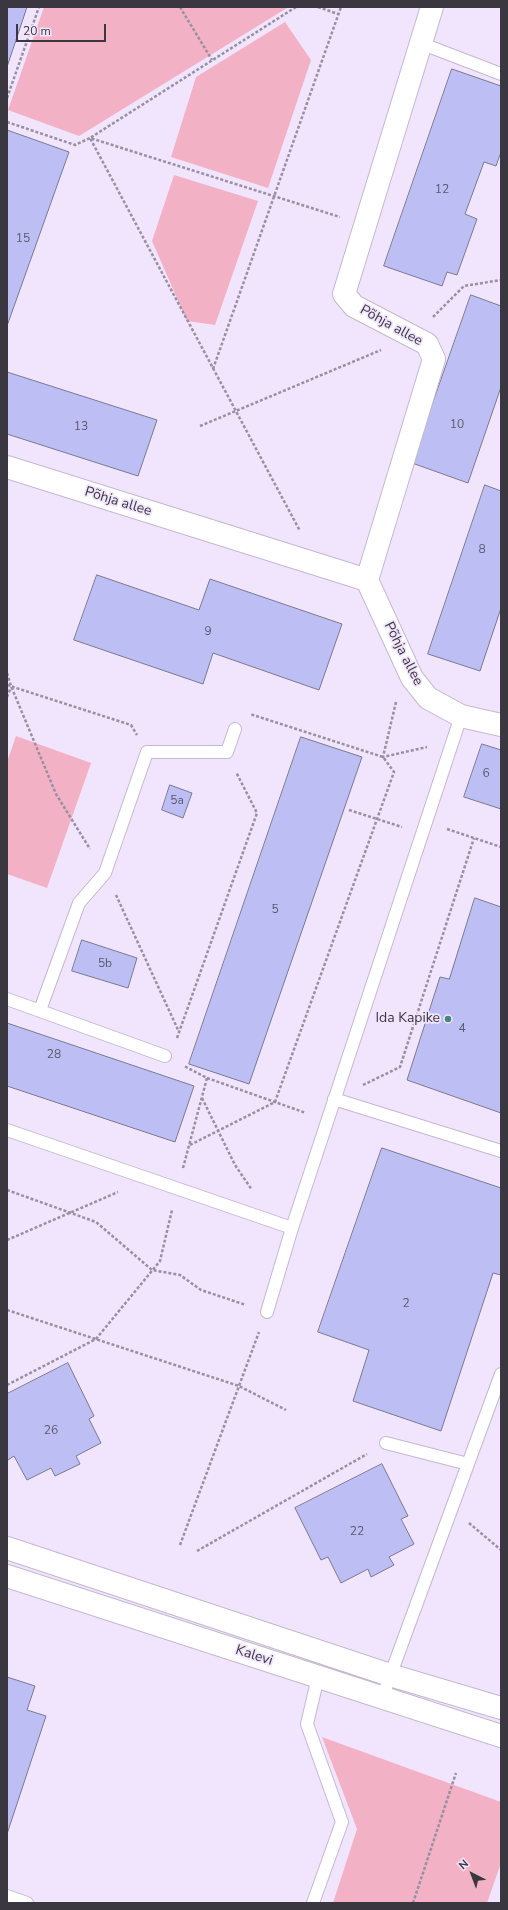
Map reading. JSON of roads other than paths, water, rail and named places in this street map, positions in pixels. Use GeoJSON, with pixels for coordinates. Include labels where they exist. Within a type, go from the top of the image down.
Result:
{"type":"FeatureCollection","features":[{"type":"Feature","properties":{"kind":"street","name":"Põhja allee"},"geometry":{"type":"LineString","coordinates":[[432,7],[344,294],[354,306],[427,344],[434,359],[367,580],[412,678],[428,698],[461,716],[501,725]]}},
{"type":"Feature","properties":{"kind":"street","name":"Põhja allee"},"geometry":{"type":"LineString","coordinates":[[7,467],[367,580]]}},
{"type":"Feature","properties":{"kind":"street","name":"Kalevi"},"geometry":{"type":"LineString","coordinates":[[7,1548],[390,1674],[501,1708]]}},
{"type":"Feature","properties":{"kind":"street","name":"Kalevi"},"geometry":{"type":"LineString","coordinates":[[7,1576],[501,1736]]}},
{"type":"Feature","properties":{"kind":"lane"},"geometry":{"type":"LineString","coordinates":[[420,43],[501,74]]}},
{"type":"Feature","properties":{"kind":"lane"},"geometry":{"type":"LineString","coordinates":[[267,1312],[292,1228],[461,716]]}},
{"type":"Feature","properties":{"kind":"lane"},"geometry":{"type":"LineString","coordinates":[[40,1010],[79,903],[105,873],[147,752],[226,752],[235,729]]}},
{"type":"Feature","properties":{"kind":"lane"},"geometry":{"type":"LineString","coordinates":[[7,1000],[40,1010],[165,1056]]}},
{"type":"Feature","properties":{"kind":"lane"},"geometry":{"type":"LineString","coordinates":[[334,1099],[501,1151]]}},
{"type":"Feature","properties":{"kind":"lane"},"geometry":{"type":"LineString","coordinates":[[7,1130],[292,1228]]}},
{"type":"Feature","properties":{"kind":"lane"},"geometry":{"type":"LineString","coordinates":[[382,1698],[501,1374]]}},
{"type":"Feature","properties":{"kind":"lane"},"geometry":{"type":"LineString","coordinates":[[386,1443],[468,1464]]}},
{"type":"Feature","properties":{"kind":"lane"},"geometry":{"type":"LineString","coordinates":[[313,1903],[342,1822],[307,1724],[318,1677]]}},
{"type":"Feature","properties":{"kind":"lane"},"geometry":{"type":"LineString","coordinates":[[7,1896],[27,1903]]}},
{"type":"Feature","properties":{"kind":"place","name":"Ida Kapike"},"geometry":{"type":"Point","coordinates":[448,1019]}}]}
